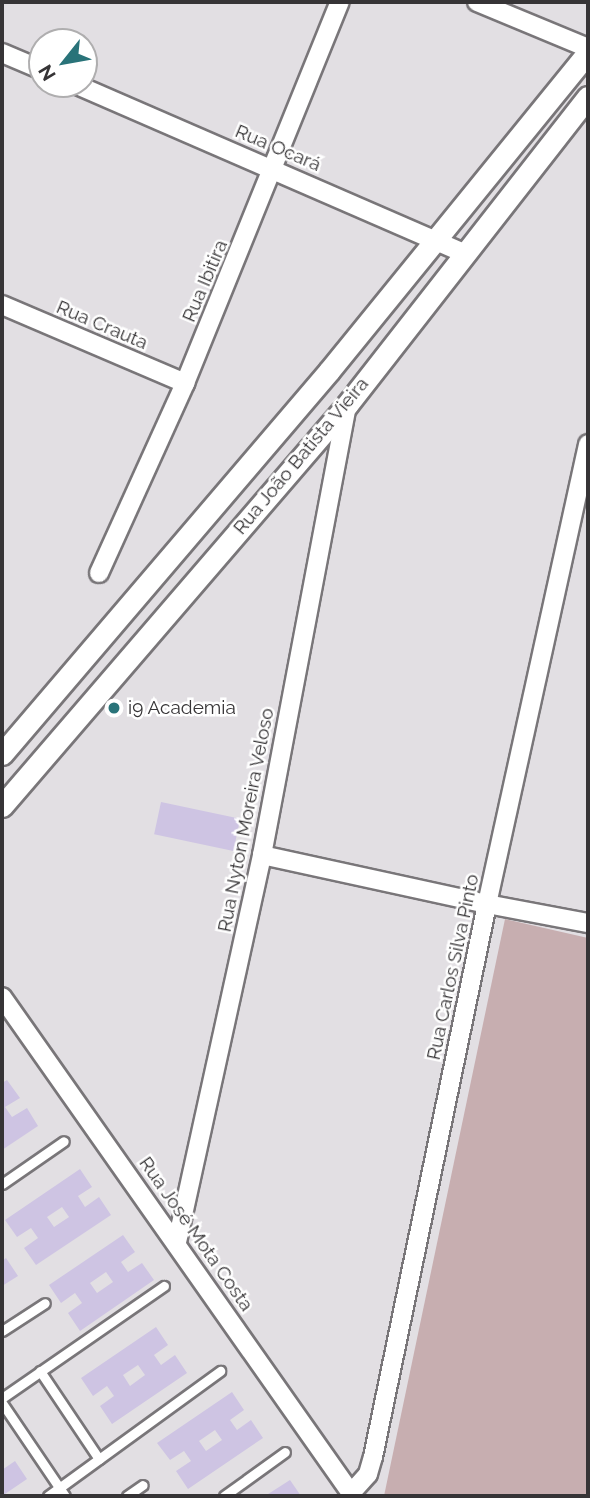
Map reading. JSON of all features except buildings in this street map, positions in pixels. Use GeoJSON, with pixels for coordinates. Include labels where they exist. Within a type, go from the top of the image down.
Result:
{"type":"FeatureCollection","features":[{"type":"Feature","properties":{"kind":"street","name":"Rua Ibitira"},"geometry":{"type":"LineString","coordinates":[[100,573],[185,383],[340,2]]}},
{"type":"Feature","properties":{"kind":"street"},"geometry":{"type":"LineString","coordinates":[[477,2],[588,50]]}},
{"type":"Feature","properties":{"kind":"street","name":"Rua João Batista Vieira"},"geometry":{"type":"LineString","coordinates":[[2,754],[329,371],[588,50]]}},
{"type":"Feature","properties":{"kind":"street"},"geometry":{"type":"LineString","coordinates":[[2,53],[28,64]]}},
{"type":"Feature","properties":{"kind":"street","name":"Rua Ocará"},"geometry":{"type":"LineString","coordinates":[[98,94],[274,168],[463,253]]}},
{"type":"Feature","properties":{"kind":"street","name":"Rua João Batista Vieira"},"geometry":{"type":"LineString","coordinates":[[2,806],[347,405],[463,253],[588,97]]}},
{"type":"Feature","properties":{"kind":"street","name":"Rua Crauta"},"geometry":{"type":"LineString","coordinates":[[2,305],[185,383]]}},
{"type":"Feature","properties":{"kind":"street","name":"Rua Nyton Moreira Veloso"},"geometry":{"type":"LineString","coordinates":[[177,1242],[262,855],[347,405]]}},
{"type":"Feature","properties":{"kind":"street","name":"Rua Carlos Silva Pinto"},"geometry":{"type":"LineString","coordinates":[[352,1495],[368,1474],[373,1457],[486,904],[588,444]]}},
{"type":"Feature","properties":{"kind":"street"},"geometry":{"type":"LineString","coordinates":[[262,855],[486,904],[588,923]]}},
{"type":"Feature","properties":{"kind":"street","name":"Rua José Mota Costa"},"geometry":{"type":"LineString","coordinates":[[2,997],[177,1242],[352,1495]]}},
{"type":"Feature","properties":{"kind":"lane"},"geometry":{"type":"LineString","coordinates":[[2,1184],[64,1141]]}},
{"type":"Feature","properties":{"kind":"lane"},"geometry":{"type":"LineString","coordinates":[[62,1492],[2,1401],[40,1371],[164,1286]]}},
{"type":"Feature","properties":{"kind":"lane"},"geometry":{"type":"LineString","coordinates":[[2,1331],[45,1303]]}},
{"type":"Feature","properties":{"kind":"lane"},"geometry":{"type":"LineString","coordinates":[[40,1371],[99,1459]]}},
{"type":"Feature","properties":{"kind":"lane"},"geometry":{"type":"LineString","coordinates":[[48,1496],[62,1492],[99,1459],[220,1371]]}},
{"type":"Feature","properties":{"kind":"lane"},"geometry":{"type":"LineString","coordinates":[[224,1496],[285,1452]]}},
{"type":"Feature","properties":{"kind":"lane"},"geometry":{"type":"LineString","coordinates":[[127,1496],[144,1485]]}},
{"type":"Feature","properties":{"kind":"shaded area"},"geometry":{"type":"Polygon","coordinates":[[[505,919],[588,938],[588,1496],[384,1496],[505,919]]]}},
{"type":"Feature","properties":{"kind":"place","name":"i9 Academia"},"geometry":{"type":"Point","coordinates":[114,708]}}]}
